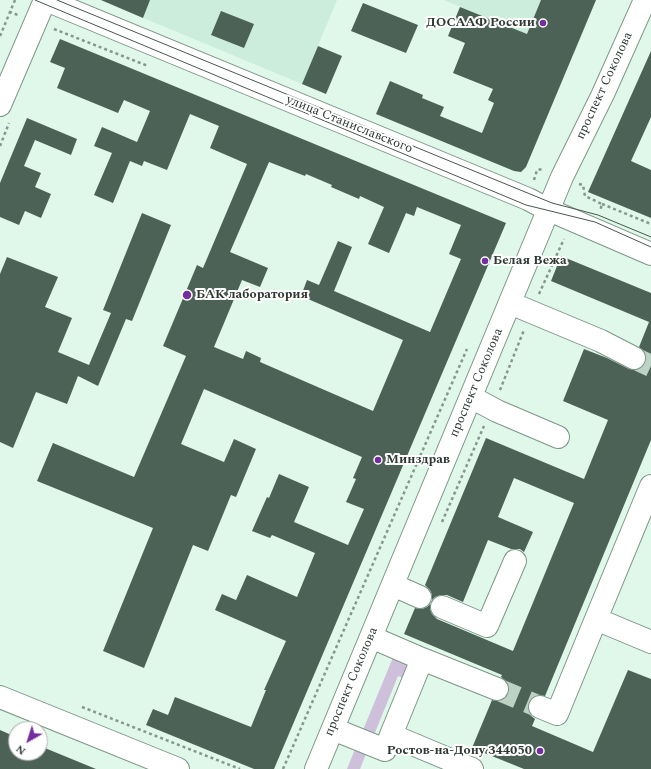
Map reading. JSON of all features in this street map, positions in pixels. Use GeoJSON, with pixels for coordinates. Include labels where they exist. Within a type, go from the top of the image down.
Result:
{"type":"FeatureCollection","features":[{"type":"Feature","properties":{"kind":"street"},"geometry":{"type":"LineString","coordinates":[[0,105],[45,0]]}},
{"type":"Feature","properties":{"kind":"street","name":"улица Станиславского"},"geometry":{"type":"LineString","coordinates":[[45,0],[528,198],[549,210],[651,254]]}},
{"type":"Feature","properties":{"kind":"street","name":"проспект Соколова"},"geometry":{"type":"LineString","coordinates":[[316,769],[562,177],[603,94],[645,0]]}},
{"type":"Feature","properties":{"kind":"street"},"geometry":{"type":"LineString","coordinates":[[510,303],[601,341],[634,358]]}},
{"type":"Feature","properties":{"kind":"street"},"geometry":{"type":"LineString","coordinates":[[471,397],[492,408],[558,437]]}},
{"type":"Feature","properties":{"kind":"street"},"geometry":{"type":"LineString","coordinates":[[540,707],[557,714],[651,486]]}},
{"type":"Feature","properties":{"kind":"street"},"geometry":{"type":"LineString","coordinates":[[442,607],[487,626],[515,561]]}},
{"type":"Feature","properties":{"kind":"street"},"geometry":{"type":"LineString","coordinates":[[393,585],[420,597]]}},
{"type":"Feature","properties":{"kind":"street"},"geometry":{"type":"LineString","coordinates":[[596,620],[651,642]]}},
{"type":"Feature","properties":{"kind":"street"},"geometry":{"type":"LineString","coordinates":[[371,637],[497,689]]}},
{"type":"Feature","properties":{"kind":"street"},"geometry":{"type":"LineString","coordinates":[[333,729],[385,750],[422,659]]}},
{"type":"Feature","properties":{"kind":"street"},"geometry":{"type":"LineString","coordinates":[[0,697],[178,769]]}},
{"type":"Feature","properties":{"kind":"street"},"geometry":{"type":"LineString","coordinates":[[391,735],[472,769]]}},
{"type":"Feature","properties":{"kind":"path"},"geometry":{"type":"LineString","coordinates":[[0,36],[10,12]]}},
{"type":"Feature","properties":{"kind":"path"},"geometry":{"type":"LineString","coordinates":[[602,204],[651,224]]}},
{"type":"Feature","properties":{"kind":"path"},"geometry":{"type":"LineString","coordinates":[[441,523],[492,408],[564,238],[571,240]]}},
{"type":"Feature","properties":{"kind":"path"},"geometry":{"type":"LineString","coordinates":[[283,769],[469,344]]}},
{"type":"Feature","properties":{"kind":"path"},"geometry":{"type":"LineString","coordinates":[[80,706],[240,769]]}},
{"type":"Feature","properties":{"kind":"shaded area"},"geometry":{"type":"Polygon","coordinates":[[[100,0],[337,0],[302,84],[100,0]]]}},
{"type":"Feature","properties":{"kind":"shaded area","name":"ДОСААФ России"},"geometry":{"type":"Polygon","coordinates":[[[444,0],[596,0],[574,54],[444,0]]]}},
{"type":"Feature","properties":{"kind":"shaded area"},"geometry":{"type":"Polygon","coordinates":[[[394,655],[415,664],[409,680],[398,676],[374,735],[363,730],[394,655]]]}},
{"type":"Feature","properties":{"kind":"shaded area"},"geometry":{"type":"Polygon","coordinates":[[[357,744],[368,749],[360,769],[347,769],[357,744]]]}},
{"type":"Feature","properties":{"kind":"building"},"geometry":{"type":"Polygon","coordinates":[[[101,0],[150,0],[143,18],[101,0]]]}},
{"type":"Feature","properties":{"kind":"building"},"geometry":{"type":"Polygon","coordinates":[[[541,0],[596,0],[526,167],[521,172],[514,171],[376,114],[390,81],[423,95],[422,98],[444,107],[440,116],[482,133],[494,103],[488,100],[493,89],[453,73],[465,43],[448,36],[460,7],[527,34],[541,0]]]}},
{"type":"Feature","properties":{"kind":"building"},"geometry":{"type":"Polygon","coordinates":[[[363,3],[418,25],[406,53],[351,31],[363,3]]]}},
{"type":"Feature","properties":{"kind":"building"},"geometry":{"type":"Polygon","coordinates":[[[221,11],[254,24],[244,48],[211,35],[221,11]]]}},
{"type":"Feature","properties":{"kind":"building"},"geometry":{"type":"Polygon","coordinates":[[[60,39],[506,223],[274,769],[254,769],[146,725],[153,709],[168,715],[175,697],[251,727],[266,690],[264,690],[286,641],[215,610],[222,594],[236,600],[247,575],[297,597],[315,553],[272,535],[270,538],[252,531],[267,497],[269,498],[279,474],[309,487],[294,522],[348,545],[364,509],[346,502],[356,479],[353,478],[362,457],[204,389],[181,444],[224,462],[234,439],[256,449],[236,497],[231,495],[208,551],[193,545],[144,668],[103,651],[153,528],[37,481],[53,443],[134,477],[186,356],[163,346],[197,265],[203,268],[247,164],[210,148],[219,126],[190,114],[167,170],[144,161],[142,166],[130,161],[113,203],[94,195],[112,153],[94,146],[102,127],[137,142],[150,111],[124,100],[118,113],[57,88],[65,68],[50,62],[60,39]],[[269,162],[230,252],[268,268],[260,287],[242,280],[214,347],[243,359],[246,351],[261,358],[260,362],[373,411],[403,340],[301,296],[307,280],[319,285],[338,241],[352,247],[334,291],[430,332],[461,259],[449,254],[461,225],[417,207],[414,216],[406,213],[389,253],[368,244],[384,207],[360,196],[359,199],[306,174],[305,176],[269,162]]]}},
{"type":"Feature","properties":{"kind":"building"},"geometry":{"type":"Polygon","coordinates":[[[318,46],[342,56],[326,94],[302,84],[318,46]]]}},
{"type":"Feature","properties":{"kind":"building"},"geometry":{"type":"Polygon","coordinates":[[[651,51],[651,117],[631,161],[651,170],[651,218],[588,192],[651,51]]]}},
{"type":"Feature","properties":{"kind":"building"},"geometry":{"type":"Polygon","coordinates":[[[27,118],[77,139],[71,155],[35,140],[24,166],[41,173],[35,187],[51,194],[41,218],[25,211],[19,225],[0,217],[0,183],[27,118]]]}},
{"type":"Feature","properties":{"kind":"building"},"geometry":{"type":"Polygon","coordinates":[[[142,213],[171,225],[132,321],[126,319],[98,386],[78,376],[67,404],[36,392],[13,448],[0,442],[0,274],[7,257],[58,277],[45,307],[72,318],[58,352],[89,365],[111,313],[103,310],[142,213]]]}},
{"type":"Feature","properties":{"kind":"building"},"geometry":{"type":"Polygon","coordinates":[[[561,256],[651,293],[651,440],[545,696],[538,695],[532,697],[528,703],[528,709],[530,715],[535,719],[532,726],[593,752],[628,670],[651,679],[651,769],[524,769],[472,748],[492,700],[499,701],[505,699],[508,694],[509,688],[507,682],[501,677],[502,675],[404,634],[415,608],[422,609],[430,604],[432,614],[437,619],[513,651],[574,503],[514,478],[498,517],[533,532],[524,552],[520,549],[511,549],[488,540],[463,602],[447,595],[435,597],[432,600],[430,590],[425,585],[486,438],[584,479],[608,420],[563,401],[584,349],[629,369],[640,369],[645,363],[645,352],[639,347],[649,322],[551,281],[561,256]]]}},
{"type":"Feature","properties":{"kind":"building"},"geometry":{"type":"Polygon","coordinates":[[[0,730],[8,734],[8,761],[48,761],[48,749],[96,769],[0,769],[0,730]]]}},
{"type":"Feature","properties":{"kind":"tunnel"},"geometry":{"type":"LineString","coordinates":[[634,358],[651,366]]}},
{"type":"Feature","properties":{"kind":"tunnel"},"geometry":{"type":"LineString","coordinates":[[497,689],[540,707]]}},
{"type":"Feature","properties":{"kind":"tram line"},"geometry":{"type":"LineString","coordinates":[[35,0],[526,205],[595,222],[651,247]]}},
{"type":"Feature","properties":{"kind":"tram line"},"geometry":{"type":"LineString","coordinates":[[57,0],[552,203],[598,215],[651,237]]}},
{"type":"Feature","properties":{"kind":"place","name":"ДОСААФ России"},"geometry":{"type":"Point","coordinates":[543,23]}},
{"type":"Feature","properties":{"kind":"place","name":"Белая Вежа"},"geometry":{"type":"Point","coordinates":[485,261]}},
{"type":"Feature","properties":{"kind":"place","name":"БАК лаборатория"},"geometry":{"type":"Point","coordinates":[187,295]}},
{"type":"Feature","properties":{"kind":"place","name":"Минздрав"},"geometry":{"type":"Point","coordinates":[378,460]}},
{"type":"Feature","properties":{"kind":"place","name":"Ростов-на-Дону 344050"},"geometry":{"type":"Point","coordinates":[540,751]}}]}
